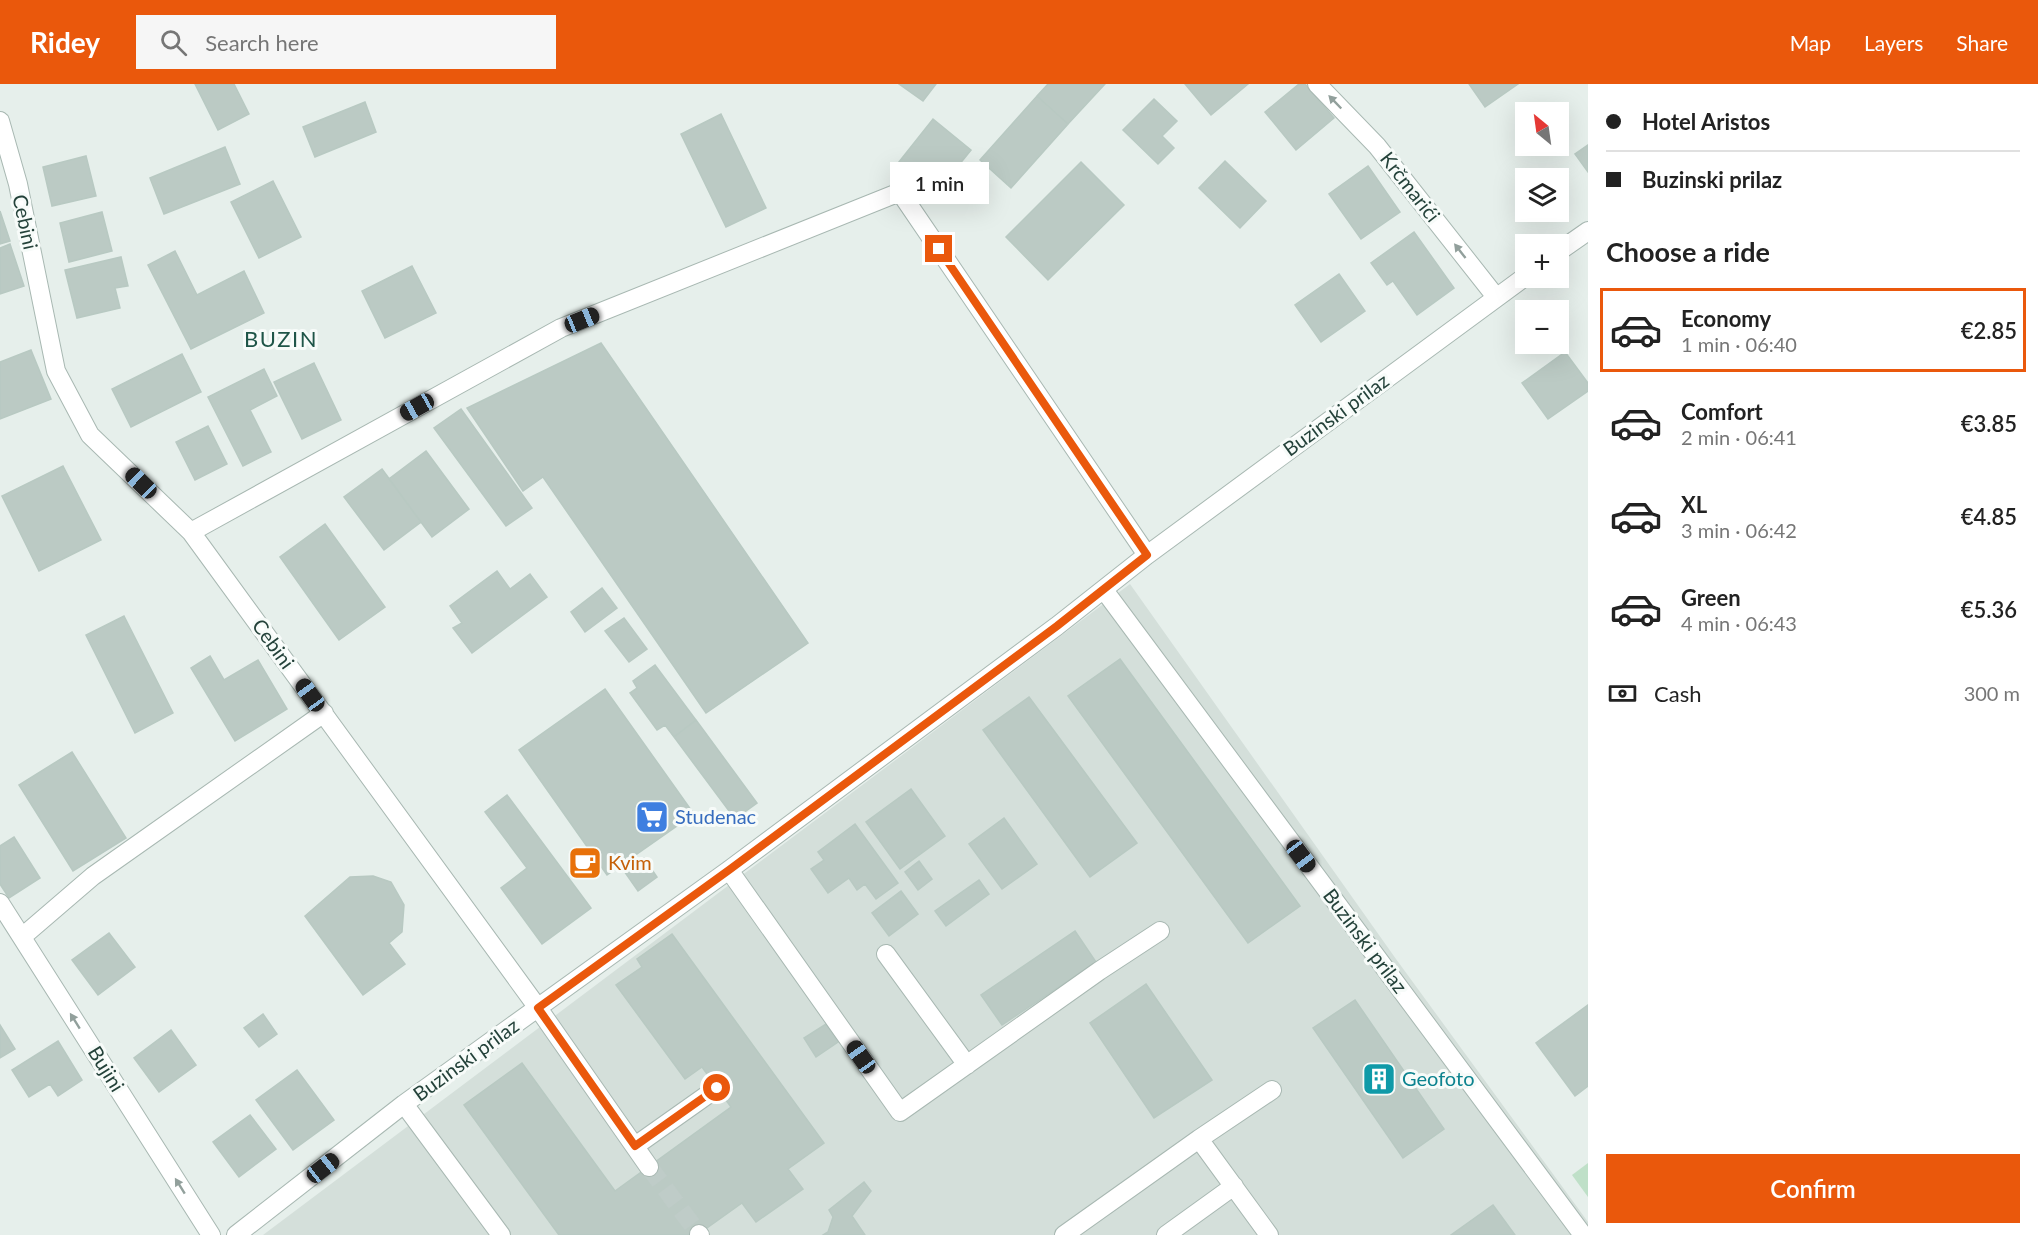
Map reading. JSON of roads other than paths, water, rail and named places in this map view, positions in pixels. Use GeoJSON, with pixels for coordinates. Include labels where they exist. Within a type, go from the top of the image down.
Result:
{"type":"FeatureCollection","features":[{"type":"Feature","properties":{"kind":"street","name":"Krčmarići"},"geometry":{"type":"LineString","coordinates":[[1317,84],[1377,146],[1496,297]]}},
{"type":"Feature","properties":{"kind":"street","name":"Cebini"},"geometry":{"type":"LineString","coordinates":[[0,121],[18,184],[56,371],[90,435],[191,532],[538,1008],[650,1167]]}},
{"type":"Feature","properties":{"kind":"street"},"geometry":{"type":"LineString","coordinates":[[191,532],[561,328],[900,192],[1147,555]]}},
{"type":"Feature","properties":{"kind":"street"},"geometry":{"type":"LineString","coordinates":[[1569,244],[1588,231]]}},
{"type":"Feature","properties":{"kind":"street","name":"Buzinski prilaz"},"geometry":{"type":"LineString","coordinates":[[236,1235],[404,1104],[729,870],[1104,590],[1147,555],[1515,284]]}},
{"type":"Feature","properties":{"kind":"street","name":"Buzinski prilaz"},"geometry":{"type":"LineString","coordinates":[[1104,590],[1583,1235]]}},
{"type":"Feature","properties":{"kind":"street"},"geometry":{"type":"LineString","coordinates":[[22,937],[93,876],[324,713]]}},
{"type":"Feature","properties":{"kind":"street"},"geometry":{"type":"LineString","coordinates":[[729,870],[900,1112],[1099,971],[1160,931]]}},
{"type":"Feature","properties":{"kind":"street","name":"Bujini"},"geometry":{"type":"LineString","coordinates":[[0,903],[211,1235]]}},
{"type":"Feature","properties":{"kind":"street"},"geometry":{"type":"LineString","coordinates":[[886,954],[967,1065]]}},
{"type":"Feature","properties":{"kind":"street"},"geometry":{"type":"LineString","coordinates":[[635,1146],[717,1088]]}},
{"type":"Feature","properties":{"kind":"street"},"geometry":{"type":"LineString","coordinates":[[1064,1235],[1272,1090]]}},
{"type":"Feature","properties":{"kind":"street"},"geometry":{"type":"LineString","coordinates":[[404,1104],[501,1235]]}},
{"type":"Feature","properties":{"kind":"street"},"geometry":{"type":"LineString","coordinates":[[1199,1139],[1269,1235]]}},
{"type":"Feature","properties":{"kind":"street"},"geometry":{"type":"LineString","coordinates":[[1166,1235],[1234,1186]]}},
{"type":"Feature","properties":{"kind":"tunnel"},"geometry":{"type":"LineString","coordinates":[[649,1167],[699,1234]]}},
{"type":"Feature","properties":{"kind":"place","name":"Studenac"},"geometry":{"type":"Point","coordinates":[652,817]}},
{"type":"Feature","properties":{"kind":"place","name":"Kvim"},"geometry":{"type":"Point","coordinates":[585,863]}},
{"type":"Feature","properties":{"kind":"place","name":"Geofoto"},"geometry":{"type":"Point","coordinates":[1379,1079]}},
{"type":"Feature","properties":{"kind":"district","name":"BUZIN"},"geometry":{"type":"Point","coordinates":[281,339]}}]}
